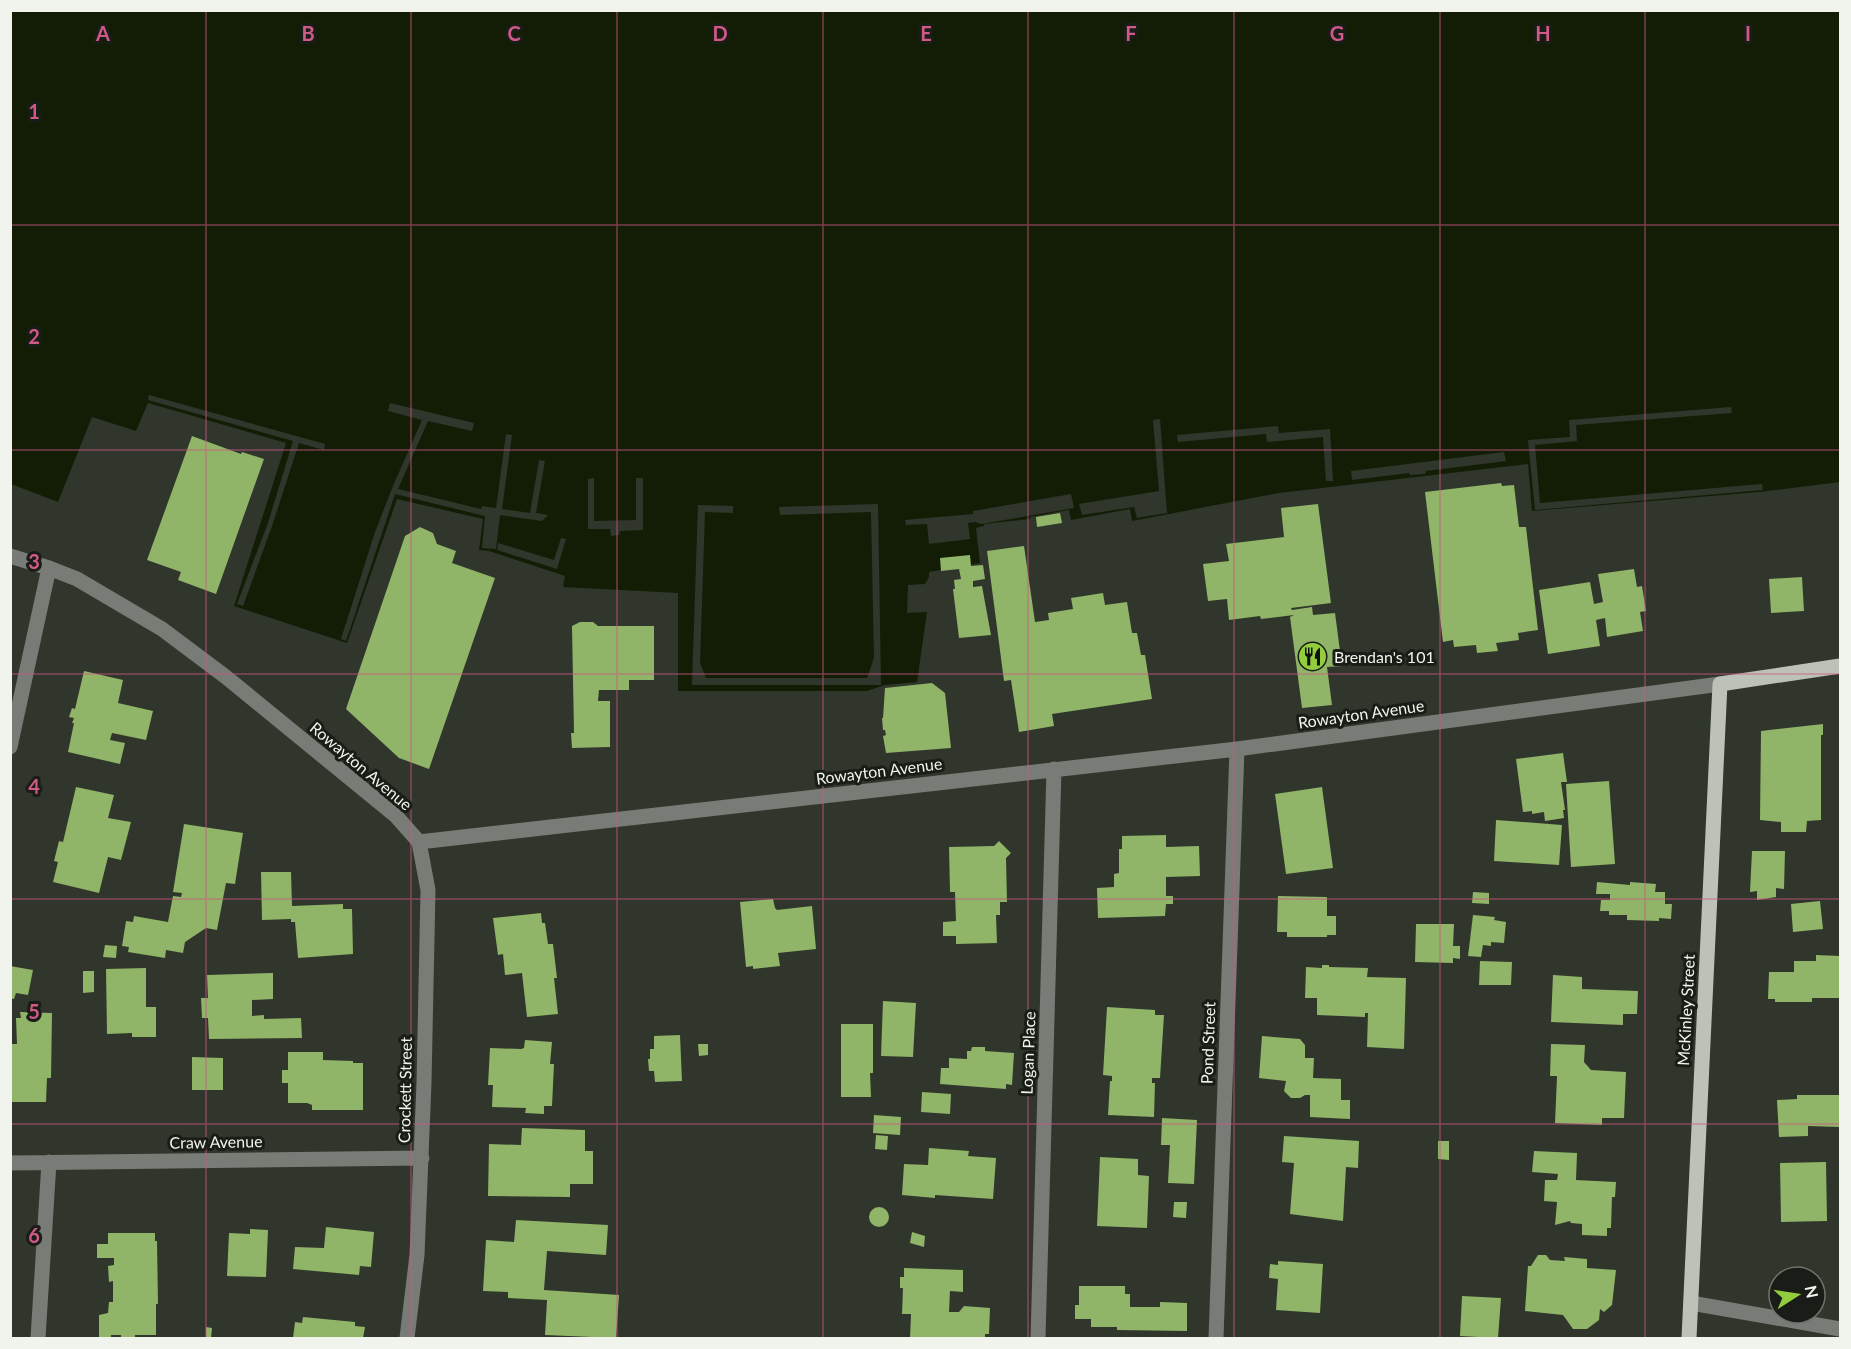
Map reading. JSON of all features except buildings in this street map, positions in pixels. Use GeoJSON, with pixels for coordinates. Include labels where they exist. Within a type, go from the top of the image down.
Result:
{"type":"FeatureCollection","features":[{"type":"Feature","properties":{"kind":"main road","name":"Rowayton Avenue"},"geometry":{"type":"LineString","coordinates":[[1720,684],[1840,666]]}},
{"type":"Feature","properties":{"kind":"main road","name":"McKinley Street"},"geometry":{"type":"LineString","coordinates":[[1689,1338],[1720,684]]}},
{"type":"Feature","properties":{"kind":"street","name":"Rowayton Avenue"},"geometry":{"type":"LineString","coordinates":[[10,556],[77,579],[180,643],[226,677],[396,816],[419,842],[1237,749],[1720,684]]}},
{"type":"Feature","properties":{"kind":"street"},"geometry":{"type":"LineString","coordinates":[[10,747],[49,568]]}},
{"type":"Feature","properties":{"kind":"street","name":"Pond Street"},"geometry":{"type":"LineString","coordinates":[[1216,1338],[1237,749]]}},
{"type":"Feature","properties":{"kind":"street","name":"Logan Place"},"geometry":{"type":"LineString","coordinates":[[1038,1338],[1054,769]]}},
{"type":"Feature","properties":{"kind":"street","name":"Crockett Street"},"geometry":{"type":"LineString","coordinates":[[407,1338],[417,1255],[422,1158],[428,890],[419,842]]}},
{"type":"Feature","properties":{"kind":"street","name":"Craw Avenue"},"geometry":{"type":"LineString","coordinates":[[10,1162],[422,1158]]}},
{"type":"Feature","properties":{"kind":"street"},"geometry":{"type":"LineString","coordinates":[[38,1338],[48,1162]]}},
{"type":"Feature","properties":{"kind":"street"},"geometry":{"type":"LineString","coordinates":[[1690,1303],[1840,1329]]}},
{"type":"Feature","properties":{"kind":"shaded area"},"geometry":{"type":"Polygon","coordinates":[[[10,11],[1840,11],[1840,482],[1759,492],[1532,511],[1528,464],[1279,493],[1132,521],[1130,509],[1071,520],[1069,510],[1030,517],[1030,519],[984,524],[976,528],[980,563],[929,572],[925,584],[908,585],[907,613],[927,612],[917,682],[885,685],[867,691],[678,691],[678,593],[563,587],[565,576],[489,551],[479,550],[483,519],[397,499],[347,643],[234,606],[286,443],[148,403],[136,431],[92,417],[58,502],[11,484],[10,11]]]}},
{"type":"Feature","properties":{"kind":"pier"},"geometry":{"type":"Polygon","coordinates":[[[149,395],[325,444],[324,450],[299,443],[243,606],[237,604],[268,523],[293,441],[148,400],[149,395]]]}},
{"type":"Feature","properties":{"kind":"pier"},"geometry":{"type":"Polygon","coordinates":[[[390,403],[474,423],[472,431],[428,421],[398,489],[481,509],[482,506],[496,508],[506,434],[512,435],[502,509],[530,513],[539,460],[545,461],[536,513],[548,515],[542,521],[500,515],[496,549],[482,548],[485,516],[395,494],[346,641],[341,639],[375,532],[422,420],[388,411],[390,403]]]}},
{"type":"Feature","properties":{"kind":"pier"},"geometry":{"type":"Polygon","coordinates":[[[1731,407],[1732,413],[1576,425],[1577,441],[1535,445],[1540,503],[1762,484],[1763,490],[1535,510],[1528,440],[1570,437],[1569,420],[1731,407]]]}},
{"type":"Feature","properties":{"kind":"pier"},"geometry":{"type":"Polygon","coordinates":[[[1160,419],[1167,513],[1137,518],[1134,507],[1082,515],[1079,504],[1159,491],[1153,420],[1160,419]]]}},
{"type":"Feature","properties":{"kind":"pier"},"geometry":{"type":"Polygon","coordinates":[[[1278,426],[1279,433],[1330,429],[1333,481],[1326,481],[1323,437],[1267,442],[1266,434],[1178,442],[1177,435],[1278,426]]]}},
{"type":"Feature","properties":{"kind":"pier"},"geometry":{"type":"Polygon","coordinates":[[[1504,452],[1506,461],[1426,471],[1425,474],[1410,475],[1409,473],[1352,480],[1351,471],[1504,452]]]}},
{"type":"Feature","properties":{"kind":"pier"},"geometry":{"type":"Polygon","coordinates":[[[594,478],[594,521],[636,520],[636,478],[643,478],[643,530],[620,531],[619,535],[611,536],[610,529],[588,529],[588,479],[594,478]]]}},
{"type":"Feature","properties":{"kind":"pier"},"geometry":{"type":"Polygon","coordinates":[[[1071,494],[1074,508],[981,524],[968,523],[970,539],[929,544],[927,524],[906,525],[905,520],[973,514],[973,511],[1071,494]]]}},
{"type":"Feature","properties":{"kind":"pier"},"geometry":{"type":"Polygon","coordinates":[[[878,504],[881,685],[692,685],[698,505],[733,506],[733,513],[705,512],[700,663],[706,678],[867,678],[874,658],[871,512],[780,515],[779,507],[878,504]]]}},
{"type":"Feature","properties":{"kind":"pier"},"geometry":{"type":"Polygon","coordinates":[[[561,538],[566,539],[557,569],[497,550],[498,543],[554,560],[561,538]]]}},
{"type":"Feature","properties":{"kind":"place","name":"Brendan's 101"},"geometry":{"type":"Point","coordinates":[1313,657]}}]}
